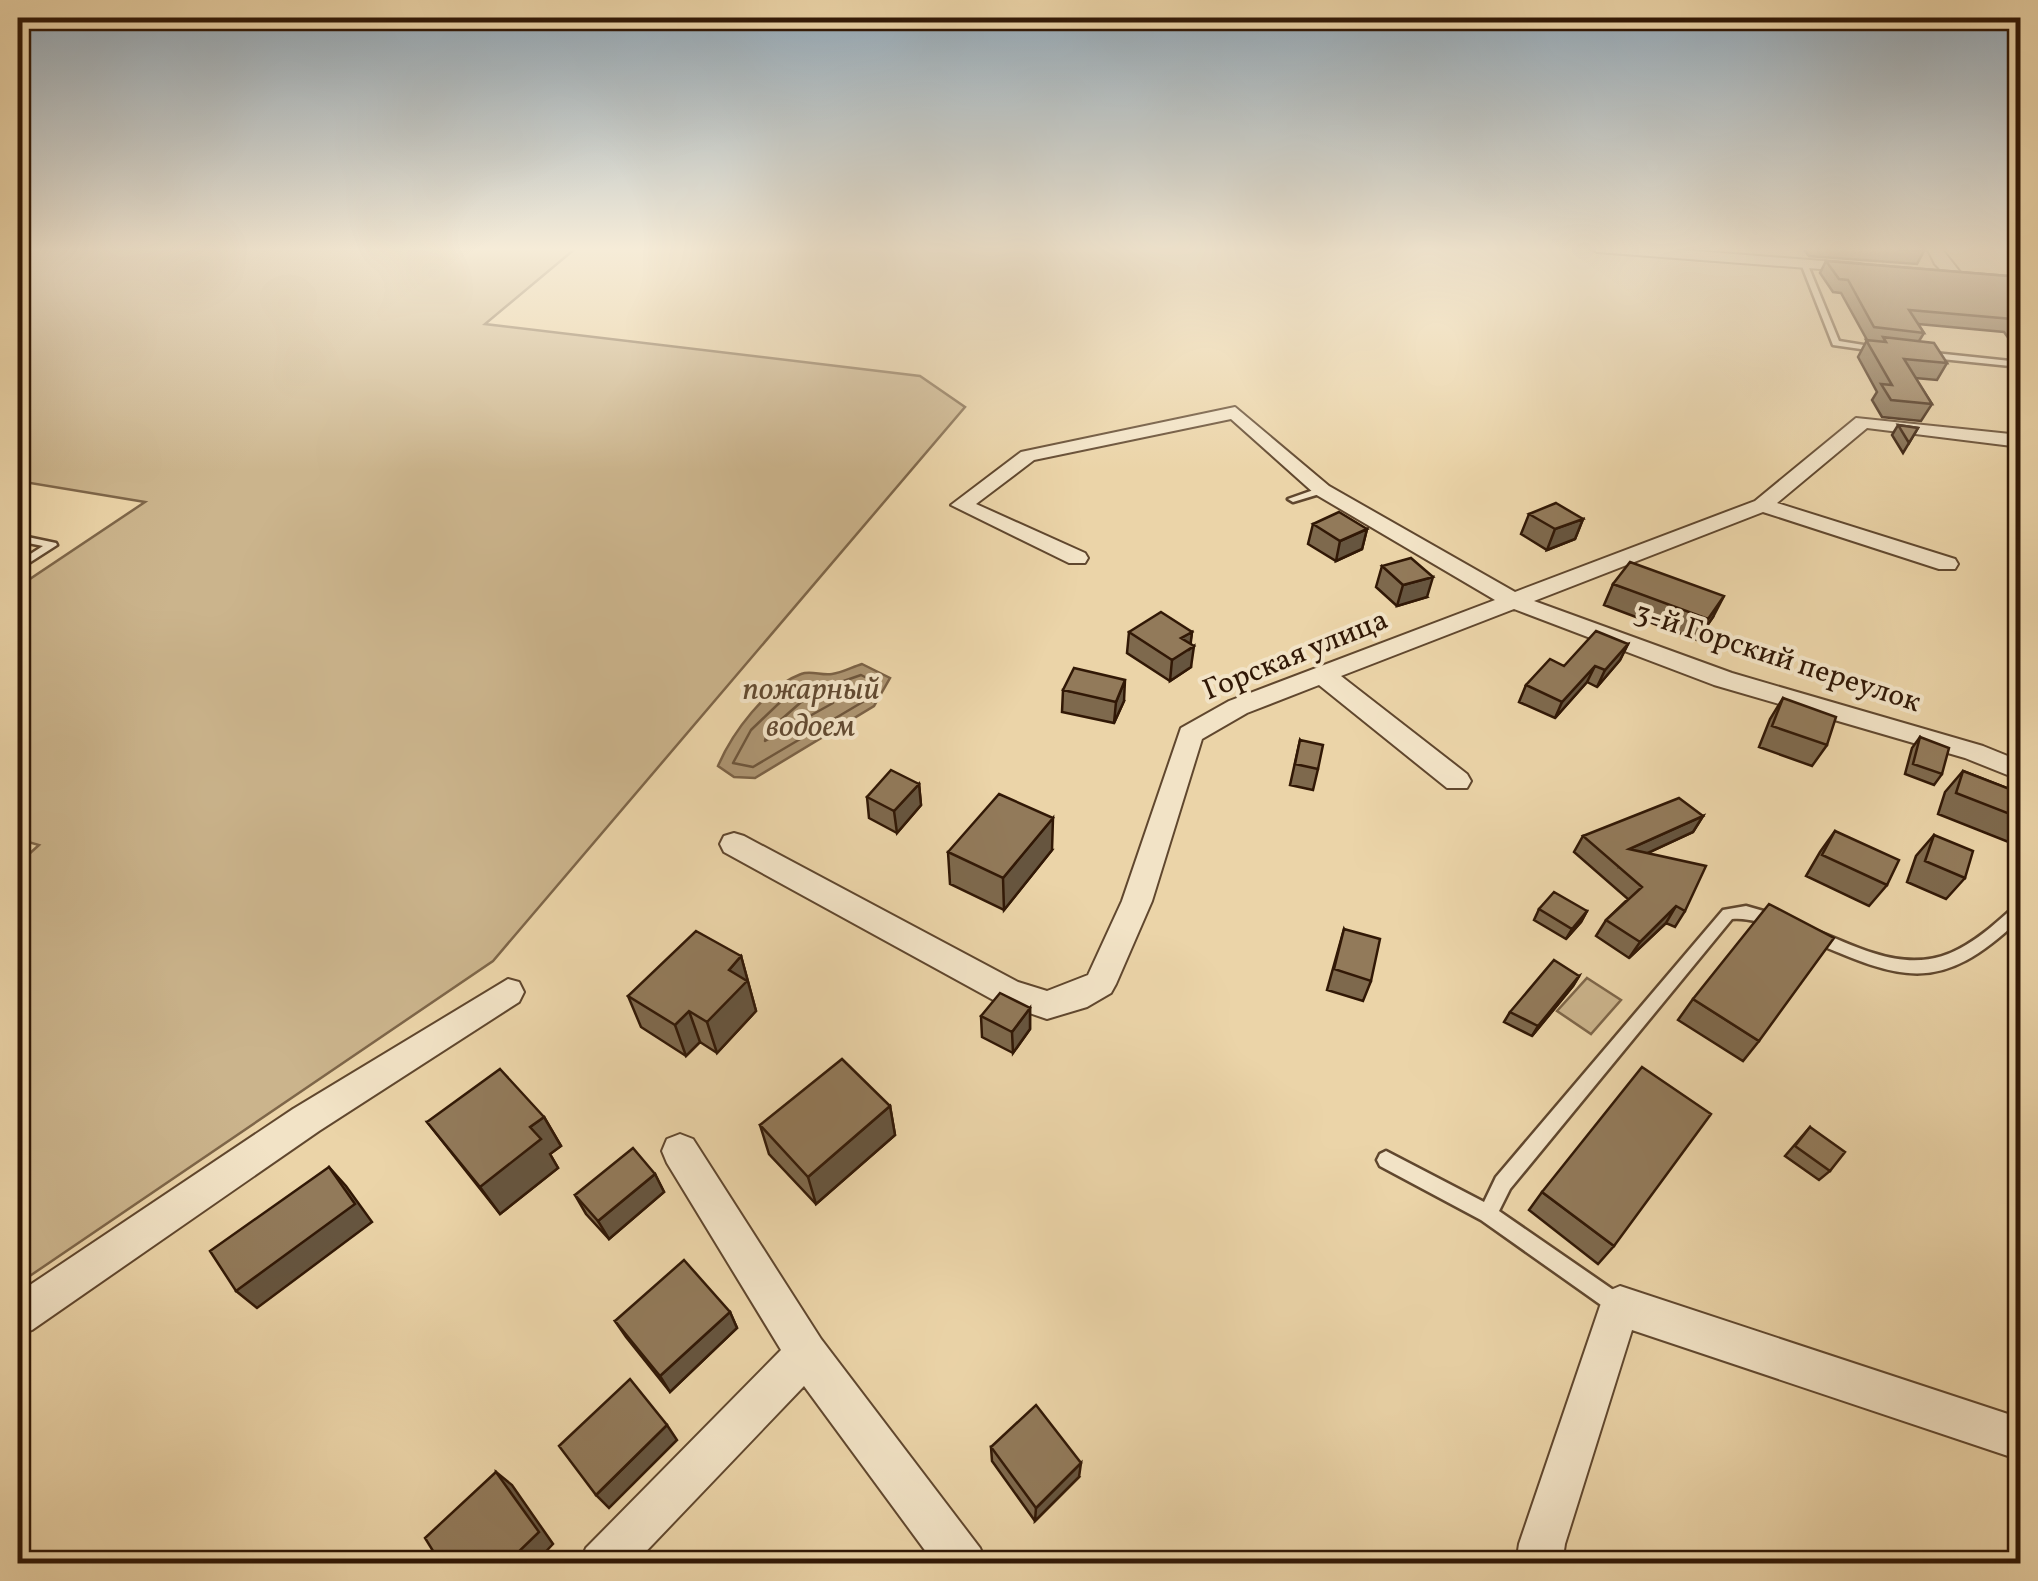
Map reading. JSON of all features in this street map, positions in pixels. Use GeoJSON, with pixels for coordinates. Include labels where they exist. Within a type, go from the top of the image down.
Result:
{"type":"FeatureCollection","features":[{"type":"Feature","properties":{"kind":"street","name":"3-й Горский переулок"},"geometry":{"type":"LineString","coordinates":[[1077,558],[961,505],[1028,456],[1234,414],[1322,490],[1516,602],[1724,680],[1974,752],[2020,771]]}},
{"type":"Feature","properties":{"kind":"street","name":"Горская улица"},"geometry":{"type":"LineString","coordinates":[[734,844],[1008,992],[1048,1005],[1076,998],[1100,984],[1137,901],[1190,734],[1238,707],[1762,505],[1863,422],[2020,441]]}},
{"type":"Feature","properties":{"kind":"street"},"geometry":{"type":"LineString","coordinates":[[1762,505],[1947,564]]}},
{"type":"Feature","properties":{"kind":"street"},"geometry":{"type":"LineString","coordinates":[[1323,676],[1457,781]]}},
{"type":"Feature","properties":{"kind":"street"},"geometry":{"type":"LineString","coordinates":[[18,1316],[306,1120],[508,992]]}},
{"type":"Feature","properties":{"kind":"street"},"geometry":{"type":"LineString","coordinates":[[680,1151],[806,1354],[964,1564]]}},
{"type":"Feature","properties":{"kind":"street"},"geometry":{"type":"LineString","coordinates":[[1539,1564],[1542,1544],[1620,1306],[2020,1438]]}},
{"type":"Feature","properties":{"kind":"street"},"geometry":{"type":"LineString","coordinates":[[602,1564],[806,1354]]}},
{"type":"Feature","properties":{"kind":"lane"},"geometry":{"type":"LineString","coordinates":[[1827,322],[1836,343],[1892,351]]}},
{"type":"Feature","properties":{"kind":"lane"},"geometry":{"type":"LineString","coordinates":[[1911,353],[2020,364]]}},
{"type":"Feature","properties":{"kind":"lane"},"geometry":{"type":"LineString","coordinates":[[1293,499],[1322,490]]}},
{"type":"Feature","properties":{"kind":"lane"},"geometry":{"type":"LineString","coordinates":[[18,538],[52,544],[18,567]]}},
{"type":"Feature","properties":{"kind":"lane"},"geometry":{"type":"LineString","coordinates":[[1488,1214],[1504,1183],[1728,914],[1746,912],[1776,920],[1881,964],[1936,969],[1986,946],[2020,910]]}},
{"type":"Feature","properties":{"kind":"lane"},"geometry":{"type":"LineString","coordinates":[[1386,1160],[1488,1214],[1620,1306]]}},
{"type":"Feature","properties":{"kind":"shaded area"},"geometry":{"type":"Polygon","coordinates":[[[18,322],[488,322],[485,324],[920,376],[965,407],[493,961],[18,1284],[18,864],[39,845],[18,839],[18,587],[145,502],[18,481],[18,322]]]}},
{"type":"Feature","properties":{"kind":"shaded area"},"geometry":{"type":"Polygon","coordinates":[[[1587,978],[1621,1000],[1591,1034],[1557,1011],[1587,978]]]}},
{"type":"Feature","properties":{"kind":"water","name":"пожарный водоем"},"geometry":{"type":"Polygon","coordinates":[[[862,664],[890,678],[874,706],[755,778],[734,777],[718,766],[741,726],[775,689],[801,674],[836,673],[862,664]]]}},
{"type":"Feature","properties":{"kind":"building"},"geometry":{"type":"Polygon","coordinates":[[[1871,322],[1917,322],[1924,333],[1874,327],[1871,322]]]}},
{"type":"Feature","properties":{"kind":"building"},"geometry":{"type":"Polygon","coordinates":[[[1883,337],[1934,343],[1947,363],[1904,359],[1932,404],[1891,400],[1881,384],[1892,385],[1866,340],[1886,342],[1883,337]]]}},
{"type":"Feature","properties":{"kind":"building"},"geometry":{"type":"Polygon","coordinates":[[[1898,425],[1918,428],[1909,443],[1898,425]]]}},
{"type":"Feature","properties":{"kind":"building"},"geometry":{"type":"Polygon","coordinates":[[[1556,503],[1583,519],[1555,529],[1529,514],[1556,503]]]}},
{"type":"Feature","properties":{"kind":"building"},"geometry":{"type":"Polygon","coordinates":[[[1339,512],[1367,529],[1340,541],[1313,524],[1339,512]]]}},
{"type":"Feature","properties":{"kind":"building"},"geometry":{"type":"Polygon","coordinates":[[[1411,558],[1433,577],[1403,585],[1382,566],[1411,558]]]}},
{"type":"Feature","properties":{"kind":"building"},"geometry":{"type":"Polygon","coordinates":[[[1630,562],[1724,596],[1708,619],[1613,584],[1630,562]]]}},
{"type":"Feature","properties":{"kind":"building"},"geometry":{"type":"Polygon","coordinates":[[[1161,612],[1192,632],[1181,638],[1194,646],[1172,660],[1129,632],[1161,612]]]}},
{"type":"Feature","properties":{"kind":"building"},"geometry":{"type":"Polygon","coordinates":[[[1596,631],[1628,644],[1605,670],[1595,666],[1562,702],[1526,685],[1550,659],[1564,666],[1596,631]]]}},
{"type":"Feature","properties":{"kind":"building"},"geometry":{"type":"Polygon","coordinates":[[[1074,668],[1125,680],[1116,702],[1063,690],[1074,668]]]}},
{"type":"Feature","properties":{"kind":"building"},"geometry":{"type":"Polygon","coordinates":[[[1783,698],[1836,717],[1827,745],[1772,726],[1783,698]]]}},
{"type":"Feature","properties":{"kind":"building"},"geometry":{"type":"Polygon","coordinates":[[[1920,737],[1949,748],[1942,774],[1913,764],[1920,737]]]}},
{"type":"Feature","properties":{"kind":"building"},"geometry":{"type":"Polygon","coordinates":[[[1300,740],[1323,745],[1318,769],[1295,764],[1300,740]]]}},
{"type":"Feature","properties":{"kind":"building"},"geometry":{"type":"Polygon","coordinates":[[[891,770],[919,784],[894,811],[867,797],[891,770]]]}},
{"type":"Feature","properties":{"kind":"building"},"geometry":{"type":"Polygon","coordinates":[[[1963,771],[2020,793],[2020,818],[1956,793],[1963,771]]]}},
{"type":"Feature","properties":{"kind":"building"},"geometry":{"type":"Polygon","coordinates":[[[999,794],[1053,818],[1003,878],[948,852],[999,794]]]}},
{"type":"Feature","properties":{"kind":"building"},"geometry":{"type":"Polygon","coordinates":[[[1679,798],[1703,816],[1629,849],[1706,866],[1685,911],[1676,906],[1640,942],[1606,920],[1642,887],[1583,836],[1679,798]]]}},
{"type":"Feature","properties":{"kind":"building"},"geometry":{"type":"Polygon","coordinates":[[[1835,831],[1899,860],[1887,885],[1822,855],[1835,831]]]}},
{"type":"Feature","properties":{"kind":"building"},"geometry":{"type":"Polygon","coordinates":[[[1934,835],[1973,851],[1965,878],[1925,861],[1934,835]]]}},
{"type":"Feature","properties":{"kind":"building"},"geometry":{"type":"Polygon","coordinates":[[[1554,892],[1587,911],[1572,929],[1539,909],[1554,892]]]}},
{"type":"Feature","properties":{"kind":"building"},"geometry":{"type":"Polygon","coordinates":[[[1769,904],[1834,938],[1759,1041],[1693,999],[1769,904]]]}},
{"type":"Feature","properties":{"kind":"building"},"geometry":{"type":"Polygon","coordinates":[[[1344,929],[1380,939],[1371,981],[1334,969],[1344,929]]]}},
{"type":"Feature","properties":{"kind":"building"},"geometry":{"type":"Polygon","coordinates":[[[696,931],[741,956],[729,970],[747,981],[707,1022],[689,1011],[675,1025],[628,996],[696,931]]]}},
{"type":"Feature","properties":{"kind":"building"},"geometry":{"type":"Polygon","coordinates":[[[1554,960],[1579,976],[1538,1026],[1510,1012],[1554,960]]]}},
{"type":"Feature","properties":{"kind":"building"},"geometry":{"type":"Polygon","coordinates":[[[1000,993],[1030,1008],[1012,1032],[981,1016],[1000,993]]]}},
{"type":"Feature","properties":{"kind":"building"},"geometry":{"type":"Polygon","coordinates":[[[842,1059],[890,1106],[808,1177],[760,1125],[842,1059]]]}},
{"type":"Feature","properties":{"kind":"building"},"geometry":{"type":"Polygon","coordinates":[[[1642,1067],[1711,1114],[1614,1246],[1542,1192],[1642,1067]]]}},
{"type":"Feature","properties":{"kind":"building"},"geometry":{"type":"Polygon","coordinates":[[[500,1069],[544,1117],[530,1127],[541,1139],[480,1187],[427,1122],[500,1069]]]}},
{"type":"Feature","properties":{"kind":"building"},"geometry":{"type":"Polygon","coordinates":[[[1810,1127],[1845,1152],[1830,1171],[1795,1146],[1810,1127]]]}},
{"type":"Feature","properties":{"kind":"building"},"geometry":{"type":"Polygon","coordinates":[[[633,1148],[655,1174],[598,1221],[575,1195],[633,1148]]]}},
{"type":"Feature","properties":{"kind":"building"},"geometry":{"type":"Polygon","coordinates":[[[329,1167],[355,1204],[236,1291],[210,1251],[329,1167]]]}},
{"type":"Feature","properties":{"kind":"building"},"geometry":{"type":"Polygon","coordinates":[[[684,1260],[730,1312],[660,1376],[615,1321],[684,1260]]]}},
{"type":"Feature","properties":{"kind":"building"},"geometry":{"type":"Polygon","coordinates":[[[630,1379],[667,1425],[596,1495],[559,1446],[630,1379]]]}},
{"type":"Feature","properties":{"kind":"building"},"geometry":{"type":"Polygon","coordinates":[[[1036,1405],[1081,1463],[1036,1508],[991,1447],[1036,1405]]]}},
{"type":"Feature","properties":{"kind":"building"},"geometry":{"type":"Polygon","coordinates":[[[496,1472],[539,1532],[506,1564],[441,1564],[425,1538],[496,1472]]]}}]}
